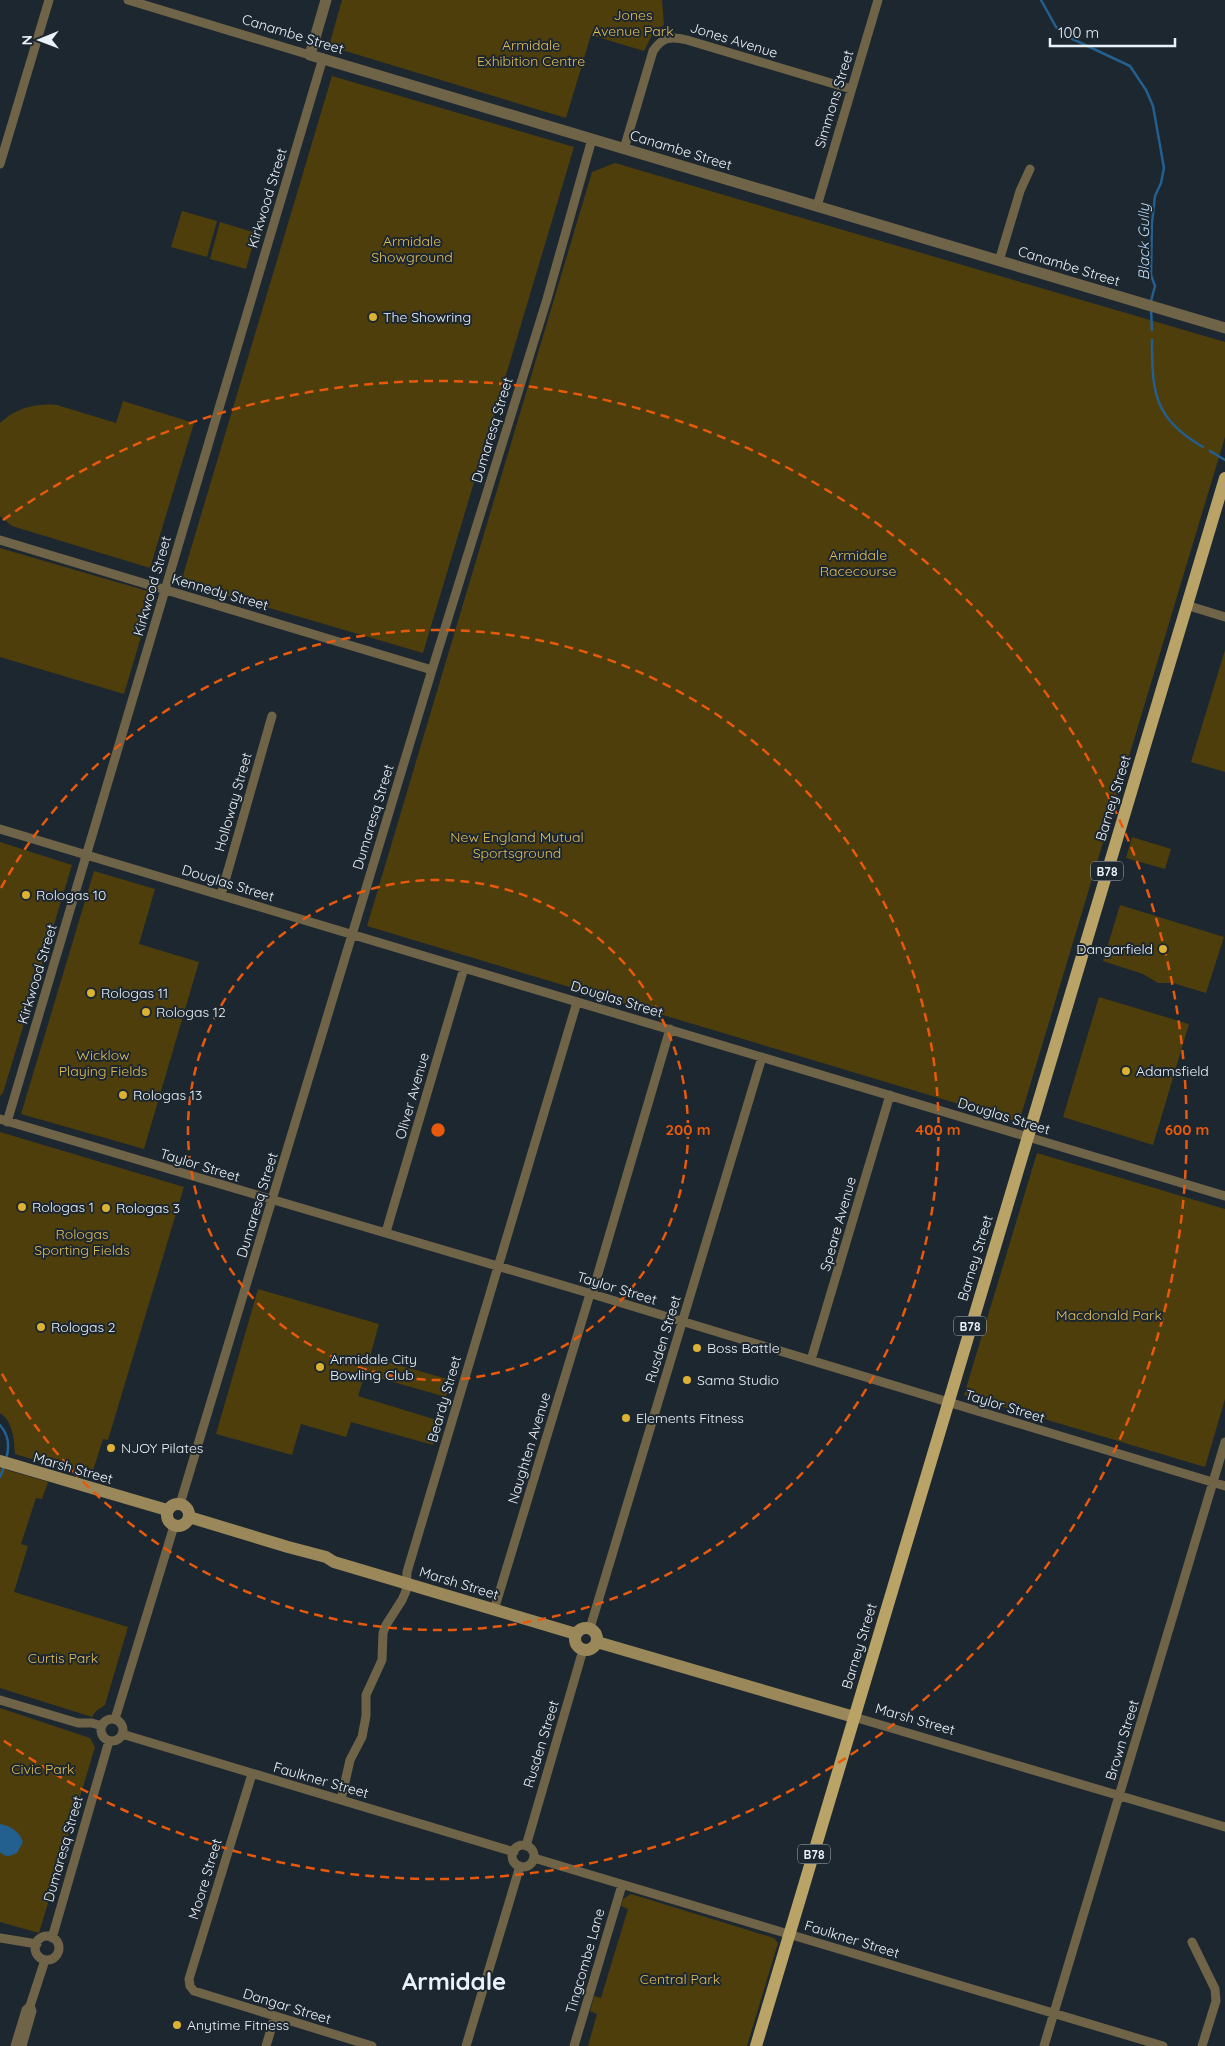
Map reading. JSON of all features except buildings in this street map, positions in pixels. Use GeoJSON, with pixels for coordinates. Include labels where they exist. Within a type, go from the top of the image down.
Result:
{"type":"FeatureCollection","features":[{"type":"Feature","properties":{"kind":"main road","name":"Barney Street"},"geometry":{"type":"LineString","coordinates":[[756,2046],[1225,478]]}},
{"type":"Feature","properties":{"kind":"main road","name":"Marsh Street"},"geometry":{"type":"LineString","coordinates":[[0,1462],[167,1510]]}},
{"type":"Feature","properties":{"kind":"main road"},"geometry":{"type":"LineString","coordinates":[[174,1504],[180,1504],[188,1510],[189,1517],[184,1525],[174,1526],[168,1521],[167,1510],[174,1504]]}},
{"type":"Feature","properties":{"kind":"main road","name":"Marsh Street"},"geometry":{"type":"LineString","coordinates":[[189,1517],[576,1634]]}},
{"type":"Feature","properties":{"kind":"main road"},"geometry":{"type":"LineString","coordinates":[[590,1628],[596,1634],[597,1642],[592,1648],[583,1650],[575,1642],[576,1634],[581,1629],[590,1628]]}},
{"type":"Feature","properties":{"kind":"main road","name":"Marsh Street"},"geometry":{"type":"LineString","coordinates":[[597,1642],[854,1717]]}},
{"type":"Feature","properties":{"kind":"street"},"geometry":{"type":"LineString","coordinates":[[0,164],[48,0]]}},
{"type":"Feature","properties":{"kind":"street","name":"Canambe Street"},"geometry":{"type":"LineString","coordinates":[[128,0],[1225,328]]}},
{"type":"Feature","properties":{"kind":"street"},"geometry":{"type":"LineString","coordinates":[[310,54],[326,0]]}},
{"type":"Feature","properties":{"kind":"street","name":"Simmons Street"},"geometry":{"type":"LineString","coordinates":[[816,206],[878,0]]}},
{"type":"Feature","properties":{"kind":"street","name":"Jones Avenue"},"geometry":{"type":"LineString","coordinates":[[624,149],[653,51],[658,42],[668,37],[687,40],[852,90]]}},
{"type":"Feature","properties":{"kind":"street","name":"Kirkwood Street"},"geometry":{"type":"LineString","coordinates":[[4,1120],[87,856],[323,58]]}},
{"type":"Feature","properties":{"kind":"street","name":"Dumaresq Street"},"geometry":{"type":"LineString","coordinates":[[180,1504],[432,670],[547,299],[592,139]]}},
{"type":"Feature","properties":{"kind":"street"},"geometry":{"type":"LineString","coordinates":[[1000,261],[1020,191],[1030,169]]}},
{"type":"Feature","properties":{"kind":"street","name":"Kennedy Street"},"geometry":{"type":"LineString","coordinates":[[0,540],[432,670]]}},
{"type":"Feature","properties":{"kind":"street"},"geometry":{"type":"LineString","coordinates":[[1186,605],[1225,617]]}},
{"type":"Feature","properties":{"kind":"street","name":"Holloway Street"},"geometry":{"type":"LineString","coordinates":[[221,895],[272,716]]}},
{"type":"Feature","properties":{"kind":"street","name":"Douglas Street"},"geometry":{"type":"LineString","coordinates":[[0,829],[1225,1196]]}},
{"type":"Feature","properties":{"kind":"street","name":"Oliver Avenue"},"geometry":{"type":"LineString","coordinates":[[386,1232],[464,968]]}},
{"type":"Feature","properties":{"kind":"street","name":"Beardy Street"},"geometry":{"type":"LineString","coordinates":[[341,1800],[350,1760],[362,1737],[366,1716],[366,1695],[382,1660],[383,1633],[402,1600],[408,1572],[497,1267],[577,1002]]}},
{"type":"Feature","properties":{"kind":"street","name":"Naughten Avenue"},"geometry":{"type":"LineString","coordinates":[[494,1610],[670,1029]]}},
{"type":"Feature","properties":{"kind":"street","name":"Rusden Street"},"geometry":{"type":"LineString","coordinates":[[590,1628],[762,1057]]}},
{"type":"Feature","properties":{"kind":"street","name":"Speare Avenue"},"geometry":{"type":"LineString","coordinates":[[812,1360],[890,1095]]}},
{"type":"Feature","properties":{"kind":"street","name":"Taylor Street"},"geometry":{"type":"LineString","coordinates":[[4,1120],[272,1201],[386,1232],[1225,1486]]}},
{"type":"Feature","properties":{"kind":"street","name":"Brown Street"},"geometry":{"type":"LineString","coordinates":[[1044,2046],[1225,1442]]}},
{"type":"Feature","properties":{"kind":"street"},"geometry":{"type":"LineString","coordinates":[[115,1719],[174,1526]]}},
{"type":"Feature","properties":{"kind":"street","name":"Rusden Street"},"geometry":{"type":"LineString","coordinates":[[526,1846],[583,1650]]}},
{"type":"Feature","properties":{"kind":"street"},"geometry":{"type":"LineString","coordinates":[[0,1700],[78,1723],[92,1723],[102,1726]]}},
{"type":"Feature","properties":{"kind":"street","name":"Marsh Street"},"geometry":{"type":"LineString","coordinates":[[854,1717],[1225,1827]]}},
{"type":"Feature","properties":{"kind":"street"},"geometry":{"type":"LineString","coordinates":[[115,1719],[121,1725],[122,1734],[116,1740],[109,1740],[102,1735],[102,1726],[107,1720],[115,1719]]}},
{"type":"Feature","properties":{"kind":"street","name":"Faulkner Street"},"geometry":{"type":"LineString","coordinates":[[122,1734],[514,1852]]}},
{"type":"Feature","properties":{"kind":"street","name":"Dumaresq Street"},"geometry":{"type":"LineString","coordinates":[[52,1938],[109,1740]]}},
{"type":"Feature","properties":{"kind":"street","name":"Moore Street"},"geometry":{"type":"LineString","coordinates":[[194,1991],[190,1986],[190,1979],[252,1774]]}},
{"type":"Feature","properties":{"kind":"street"},"geometry":{"type":"LineString","coordinates":[[526,1846],[532,1849],[534,1858],[530,1864],[520,1866],[514,1862],[514,1852],[517,1847],[526,1846]]}},
{"type":"Feature","properties":{"kind":"street","name":"Faulkner Street"},"geometry":{"type":"LineString","coordinates":[[534,1858],[1163,2046]]}},
{"type":"Feature","properties":{"kind":"street"},"geometry":{"type":"LineString","coordinates":[[466,2046],[520,1866]]}},
{"type":"Feature","properties":{"kind":"street","name":"Tingcombe Lane"},"geometry":{"type":"LineString","coordinates":[[574,2046],[622,1885]]}},
{"type":"Feature","properties":{"kind":"street"},"geometry":{"type":"LineString","coordinates":[[43,1937],[52,1938],[58,1944],[58,1952],[53,1959],[45,1960],[37,1954],[37,1944],[43,1937]]}},
{"type":"Feature","properties":{"kind":"street"},"geometry":{"type":"LineString","coordinates":[[0,1938],[37,1944]]}},
{"type":"Feature","properties":{"kind":"street"},"geometry":{"type":"LineString","coordinates":[[1192,1942],[1215,1989],[1216,2001],[1202,2046]]}},
{"type":"Feature","properties":{"kind":"street"},"geometry":{"type":"LineString","coordinates":[[15,2046],[45,1960]]}},
{"type":"Feature","properties":{"kind":"street","name":"Dangar Street"},"geometry":{"type":"LineString","coordinates":[[194,1991],[372,2046]]}},
{"type":"Feature","properties":{"kind":"street"},"geometry":{"type":"LineString","coordinates":[[22,2046],[32,2011],[30,2006]]}},
{"type":"Feature","properties":{"kind":"street"},"geometry":{"type":"LineString","coordinates":[[266,2046],[274,2016]]}},
{"type":"Feature","properties":{"kind":"green space","name":"Armidale Exhibition Centre"},"geometry":{"type":"Polygon","coordinates":[[[342,0],[662,0],[664,25],[653,33],[644,51],[591,35],[566,118],[329,46],[342,0]]]}},
{"type":"Feature","properties":{"kind":"green space","name":"Armidale Showground"},"geometry":{"type":"Polygon","coordinates":[[[332,76],[574,147],[423,653],[181,582],[332,76]]]}},
{"type":"Feature","properties":{"kind":"green space","name":"Armidale Racecourse"},"geometry":{"type":"Polygon","coordinates":[[[615,163],[1225,342],[1225,437],[1019,1122],[367,926],[592,172],[615,163]]]}},
{"type":"Feature","properties":{"kind":"green space"},"geometry":{"type":"Polygon","coordinates":[[[182,211],[217,221],[207,257],[171,247],[182,211]]]}},
{"type":"Feature","properties":{"kind":"green space"},"geometry":{"type":"Polygon","coordinates":[[[220,222],[256,233],[246,269],[210,259],[220,222]]]}},
{"type":"Feature","properties":{"kind":"green space"},"geometry":{"type":"Polygon","coordinates":[[[123,401],[194,423],[150,568],[12,526],[0,516],[0,423],[20,410],[34,406],[57,405],[116,423],[123,401]]]}},
{"type":"Feature","properties":{"kind":"green space"},"geometry":{"type":"Polygon","coordinates":[[[0,548],[154,593],[124,694],[0,657],[0,548]]]}},
{"type":"Feature","properties":{"kind":"green space"},"geometry":{"type":"Polygon","coordinates":[[[1225,650],[1225,772],[1191,762],[1225,650]]]}},
{"type":"Feature","properties":{"kind":"green space"},"geometry":{"type":"Polygon","coordinates":[[[1132,837],[1171,849],[1165,869],[1126,858],[1132,837]]]}},
{"type":"Feature","properties":{"kind":"green space","name":"Wicklow Playing Fields"},"geometry":{"type":"Polygon","coordinates":[[[0,842],[72,865],[3,1093],[0,1096],[0,842]]]}},
{"type":"Feature","properties":{"kind":"green space","name":"Wicklow Playing Fields"},"geometry":{"type":"Polygon","coordinates":[[[94,871],[155,889],[139,944],[199,962],[144,1149],[21,1114],[94,871]]]}},
{"type":"Feature","properties":{"kind":"green space","name":"Dangarfield"},"geometry":{"type":"Polygon","coordinates":[[[1120,905],[1224,937],[1206,993],[1173,983],[1158,983],[1143,974],[1103,961],[1120,905]]]}},
{"type":"Feature","properties":{"kind":"green space","name":"Adamsfield"},"geometry":{"type":"Polygon","coordinates":[[[1099,997],[1189,1024],[1153,1145],[1063,1117],[1099,997]]]}},
{"type":"Feature","properties":{"kind":"green space","name":"Rologas Sporting Fields"},"geometry":{"type":"Polygon","coordinates":[[[0,1132],[184,1187],[108,1440],[103,1439],[91,1477],[15,1454],[10,1426],[0,1413],[0,1132]]]}},
{"type":"Feature","properties":{"kind":"green space","name":"Macdonald Park"},"geometry":{"type":"Polygon","coordinates":[[[1037,1153],[1225,1209],[1225,1399],[1205,1467],[964,1395],[1037,1153]]]}},
{"type":"Feature","properties":{"kind":"green space","name":"Armidale City Bowling Club"},"geometry":{"type":"Polygon","coordinates":[[[258,1289],[379,1324],[370,1357],[451,1380],[446,1397],[365,1374],[358,1396],[440,1421],[433,1445],[351,1422],[346,1437],[301,1424],[292,1455],[216,1434],[258,1289]]]}},
{"type":"Feature","properties":{"kind":"green space","name":"Curtis Park"},"geometry":{"type":"Polygon","coordinates":[[[0,1468],[48,1482],[42,1499],[36,1498],[21,1544],[28,1546],[14,1592],[128,1627],[105,1705],[96,1711],[92,1717],[0,1688],[0,1468]]]}},
{"type":"Feature","properties":{"kind":"green space","name":"Civic Park"},"geometry":{"type":"Polygon","coordinates":[[[0,1708],[90,1738],[95,1747],[39,1933],[0,1922],[0,1708]]]}},
{"type":"Feature","properties":{"kind":"green space","name":"Central Park"},"geometry":{"type":"Polygon","coordinates":[[[631,1894],[774,1938],[778,1943],[747,2046],[588,2046],[597,2014],[590,2011],[594,1996],[601,1998],[628,1909],[621,1906],[623,1899],[631,1894]]]}},
{"type":"Feature","properties":{"kind":"water"},"geometry":{"type":"Polygon","coordinates":[[[0,1824],[14,1830],[23,1842],[17,1853],[13,1855],[8,1856],[0,1852],[0,1824]]]}},
{"type":"Feature","properties":{"kind":"waterway","name":"Black Gully"},"geometry":{"type":"LineString","coordinates":[[1041,0],[1056,27],[1064,35],[1130,66],[1146,90],[1153,106],[1164,168],[1161,183],[1155,196],[1152,223],[1151,275],[1155,286],[1151,301]]}},
{"type":"Feature","properties":{"kind":"waterway","name":"Black Gully"},"geometry":{"type":"LineString","coordinates":[[1151,309],[1152,330]]}},
{"type":"Feature","properties":{"kind":"waterway","name":"Black Gully"},"geometry":{"type":"LineString","coordinates":[[1152,340],[1153,375],[1159,403],[1165,415],[1174,426],[1203,447]]}},
{"type":"Feature","properties":{"kind":"waterway","name":"Black Gully"},"geometry":{"type":"LineString","coordinates":[[1210,451],[1225,460]]}},
{"type":"Feature","properties":{"kind":"waterway"},"geometry":{"type":"LineString","coordinates":[[0,1425],[8,1441],[6,1459]]}},
{"type":"Feature","properties":{"kind":"waterway"},"geometry":{"type":"LineString","coordinates":[[0,1477],[4,1467]]}},
{"type":"Feature","properties":{"kind":"place","name":"The Showring"},"geometry":{"type":"Point","coordinates":[373,317]}},
{"type":"Feature","properties":{"kind":"place","name":"Rologas 10"},"geometry":{"type":"Point","coordinates":[26,895]}},
{"type":"Feature","properties":{"kind":"place","name":"Dangarfield"},"geometry":{"type":"Point","coordinates":[1163,949]}},
{"type":"Feature","properties":{"kind":"place","name":"Rologas 11"},"geometry":{"type":"Point","coordinates":[91,993]}},
{"type":"Feature","properties":{"kind":"place","name":"Rologas 12"},"geometry":{"type":"Point","coordinates":[146,1012]}},
{"type":"Feature","properties":{"kind":"place","name":"Adamsfield"},"geometry":{"type":"Point","coordinates":[1126,1071]}},
{"type":"Feature","properties":{"kind":"place","name":"Rologas 13"},"geometry":{"type":"Point","coordinates":[123,1095]}},
{"type":"Feature","properties":{"kind":"place","name":"Rologas 1"},"geometry":{"type":"Point","coordinates":[22,1207]}},
{"type":"Feature","properties":{"kind":"place","name":"Rologas 3"},"geometry":{"type":"Point","coordinates":[106,1208]}},
{"type":"Feature","properties":{"kind":"place","name":"Rologas 2"},"geometry":{"type":"Point","coordinates":[41,1327]}},
{"type":"Feature","properties":{"kind":"place","name":"Boss Battle"},"geometry":{"type":"Point","coordinates":[697,1348]}},
{"type":"Feature","properties":{"kind":"place","name":"Armidale City Bowling Club"},"geometry":{"type":"Point","coordinates":[320,1367]}},
{"type":"Feature","properties":{"kind":"place","name":"Sama Studio"},"geometry":{"type":"Point","coordinates":[687,1380]}},
{"type":"Feature","properties":{"kind":"place","name":"Elements Fitness"},"geometry":{"type":"Point","coordinates":[626,1418]}},
{"type":"Feature","properties":{"kind":"place","name":"NJOY Pilates"},"geometry":{"type":"Point","coordinates":[111,1448]}},
{"type":"Feature","properties":{"kind":"place","name":"Anytime Fitness"},"geometry":{"type":"Point","coordinates":[177,2025]}},
{"type":"Feature","properties":{"kind":"district","name":"Armidale"},"geometry":{"type":"Point","coordinates":[454,1981]}},
{"type":"Feature","properties":{"kind":"park label","name":"Jones Avenue Park"},"geometry":{"type":"Point","coordinates":[633,24]}},
{"type":"Feature","properties":{"kind":"park label","name":"New England Mutual Sportsground"},"geometry":{"type":"Point","coordinates":[517,846]}}]}
